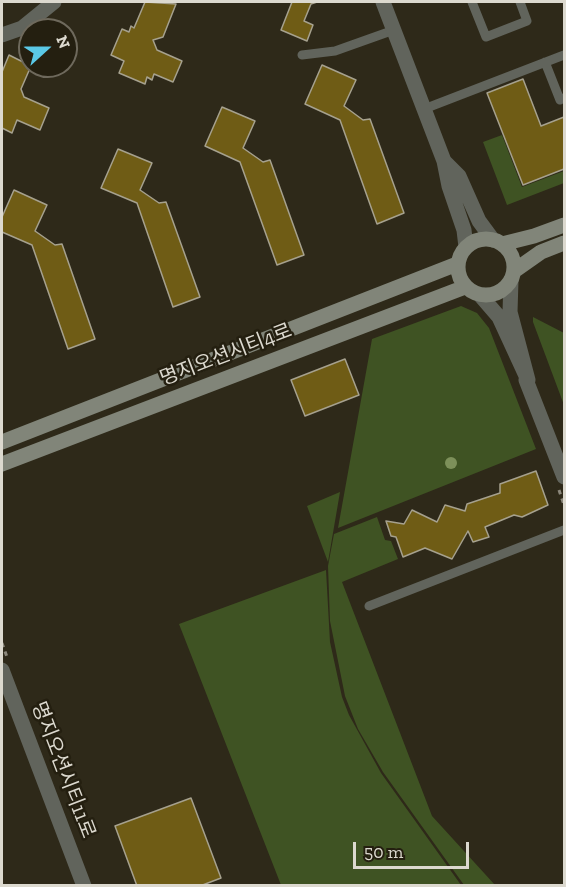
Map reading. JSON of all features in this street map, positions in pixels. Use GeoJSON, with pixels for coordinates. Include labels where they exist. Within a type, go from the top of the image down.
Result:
{"type":"FeatureCollection","features":[{"type":"Feature","properties":{"kind":"main road"},"geometry":{"type":"LineString","coordinates":[[564,225],[534,236],[498,242],[474,241],[466,247],[457,264],[458,272],[465,287],[480,295],[498,293],[512,276],[541,252],[564,243]]}},
{"type":"Feature","properties":{"kind":"main road"},"geometry":{"type":"LineString","coordinates":[[498,242],[512,256],[512,276]]}},
{"type":"Feature","properties":{"kind":"main road","name":"명지오션시티4로"},"geometry":{"type":"LineString","coordinates":[[2,442],[457,264]]}},
{"type":"Feature","properties":{"kind":"main road","name":"명지오션시티4로"},"geometry":{"type":"LineString","coordinates":[[2,464],[465,287]]}},
{"type":"Feature","properties":{"kind":"street"},"geometry":{"type":"LineString","coordinates":[[2,35],[22,28],[54,2]]}},
{"type":"Feature","properties":{"kind":"street"},"geometry":{"type":"LineString","coordinates":[[383,2],[444,161],[449,186],[464,230],[466,247]]}},
{"type":"Feature","properties":{"kind":"street"},"geometry":{"type":"LineString","coordinates":[[444,161],[459,176],[478,221],[498,242]]}},
{"type":"Feature","properties":{"kind":"street"},"geometry":{"type":"LineString","coordinates":[[512,276],[510,312],[526,380]]}},
{"type":"Feature","properties":{"kind":"street"},"geometry":{"type":"LineString","coordinates":[[480,295],[499,317],[564,477]]}},
{"type":"Feature","properties":{"kind":"street","name":"명지오션시티11로"},"geometry":{"type":"LineString","coordinates":[[2,670],[84,885]]}},
{"type":"Feature","properties":{"kind":"lane"},"geometry":{"type":"LineString","coordinates":[[472,2],[486,37],[527,21],[519,2]]}},
{"type":"Feature","properties":{"kind":"lane"},"geometry":{"type":"LineString","coordinates":[[302,55],[336,51],[394,30]]}},
{"type":"Feature","properties":{"kind":"lane"},"geometry":{"type":"LineString","coordinates":[[424,109],[564,55]]}},
{"type":"Feature","properties":{"kind":"lane"},"geometry":{"type":"LineString","coordinates":[[545,63],[560,99],[564,98]]}},
{"type":"Feature","properties":{"kind":"lane"},"geometry":{"type":"LineString","coordinates":[[369,606],[564,530]]}},
{"type":"Feature","properties":{"kind":"green space"},"geometry":{"type":"Polygon","coordinates":[[[502,135],[522,187],[564,171],[564,183],[507,205],[483,142],[502,135]]]}},
{"type":"Feature","properties":{"kind":"green space"},"geometry":{"type":"Polygon","coordinates":[[[461,306],[477,313],[489,328],[536,449],[338,528],[372,339],[461,306]]]}},
{"type":"Feature","properties":{"kind":"green space"},"geometry":{"type":"Polygon","coordinates":[[[533,317],[564,333],[564,405],[533,322],[533,317]]]}},
{"type":"Feature","properties":{"kind":"green space"},"geometry":{"type":"Polygon","coordinates":[[[340,492],[328,562],[307,506],[340,492]]]}},
{"type":"Feature","properties":{"kind":"green space"},"geometry":{"type":"Polygon","coordinates":[[[377,517],[385,540],[391,541],[398,559],[342,582],[432,816],[495,885],[464,885],[383,772],[358,729],[345,696],[330,621],[328,566],[334,534],[377,517]]]}},
{"type":"Feature","properties":{"kind":"green space"},"geometry":{"type":"Polygon","coordinates":[[[326,570],[330,642],[342,697],[349,715],[381,773],[461,885],[281,885],[179,624],[326,570]]]}},
{"type":"Feature","properties":{"kind":"building"},"geometry":{"type":"Polygon","coordinates":[[[145,2],[176,4],[163,37],[153,40],[157,50],[182,61],[173,82],[154,74],[152,80],[147,77],[145,84],[119,73],[124,61],[111,55],[122,29],[129,32],[131,26],[134,28],[145,2]]]}},
{"type":"Feature","properties":{"kind":"building"},"geometry":{"type":"Polygon","coordinates":[[[292,2],[317,2],[311,4],[304,21],[313,25],[307,41],[281,30],[292,2]]]}},
{"type":"Feature","properties":{"kind":"building"},"geometry":{"type":"Polygon","coordinates":[[[9,55],[18,60],[18,78],[26,78],[21,89],[24,97],[49,108],[40,130],[17,120],[12,133],[2,128],[2,72],[9,55]]]}},
{"type":"Feature","properties":{"kind":"building"},"geometry":{"type":"Polygon","coordinates":[[[322,65],[356,80],[344,106],[363,120],[370,119],[404,213],[377,224],[340,120],[305,104],[322,65]]]}},
{"type":"Feature","properties":{"kind":"building"},"geometry":{"type":"Polygon","coordinates":[[[523,79],[541,126],[564,117],[564,169],[523,185],[487,93],[523,79]]]}},
{"type":"Feature","properties":{"kind":"building"},"geometry":{"type":"Polygon","coordinates":[[[222,107],[255,121],[243,148],[263,162],[270,160],[304,255],[277,265],[240,162],[205,146],[222,107]]]}},
{"type":"Feature","properties":{"kind":"building"},"geometry":{"type":"Polygon","coordinates":[[[118,149],[152,163],[140,190],[159,203],[166,202],[200,297],[173,307],[137,203],[101,188],[118,149]]]}},
{"type":"Feature","properties":{"kind":"building"},"geometry":{"type":"Polygon","coordinates":[[[14,190],[47,205],[35,231],[55,245],[62,244],[95,339],[68,349],[32,245],[2,232],[2,217],[14,190]]]}},
{"type":"Feature","properties":{"kind":"building"},"geometry":{"type":"Polygon","coordinates":[[[345,359],[359,395],[305,416],[291,380],[345,359]]]}},
{"type":"Feature","properties":{"kind":"building"},"geometry":{"type":"Polygon","coordinates":[[[536,471],[548,505],[522,517],[514,515],[485,527],[489,537],[473,542],[468,531],[452,559],[425,548],[403,557],[396,537],[391,536],[386,521],[404,524],[412,510],[437,522],[445,505],[465,511],[467,504],[500,493],[500,484],[536,471]]]}},
{"type":"Feature","properties":{"kind":"building"},"geometry":{"type":"Polygon","coordinates":[[[191,798],[221,878],[200,886],[137,886],[115,826],[191,798]]]}}]}
